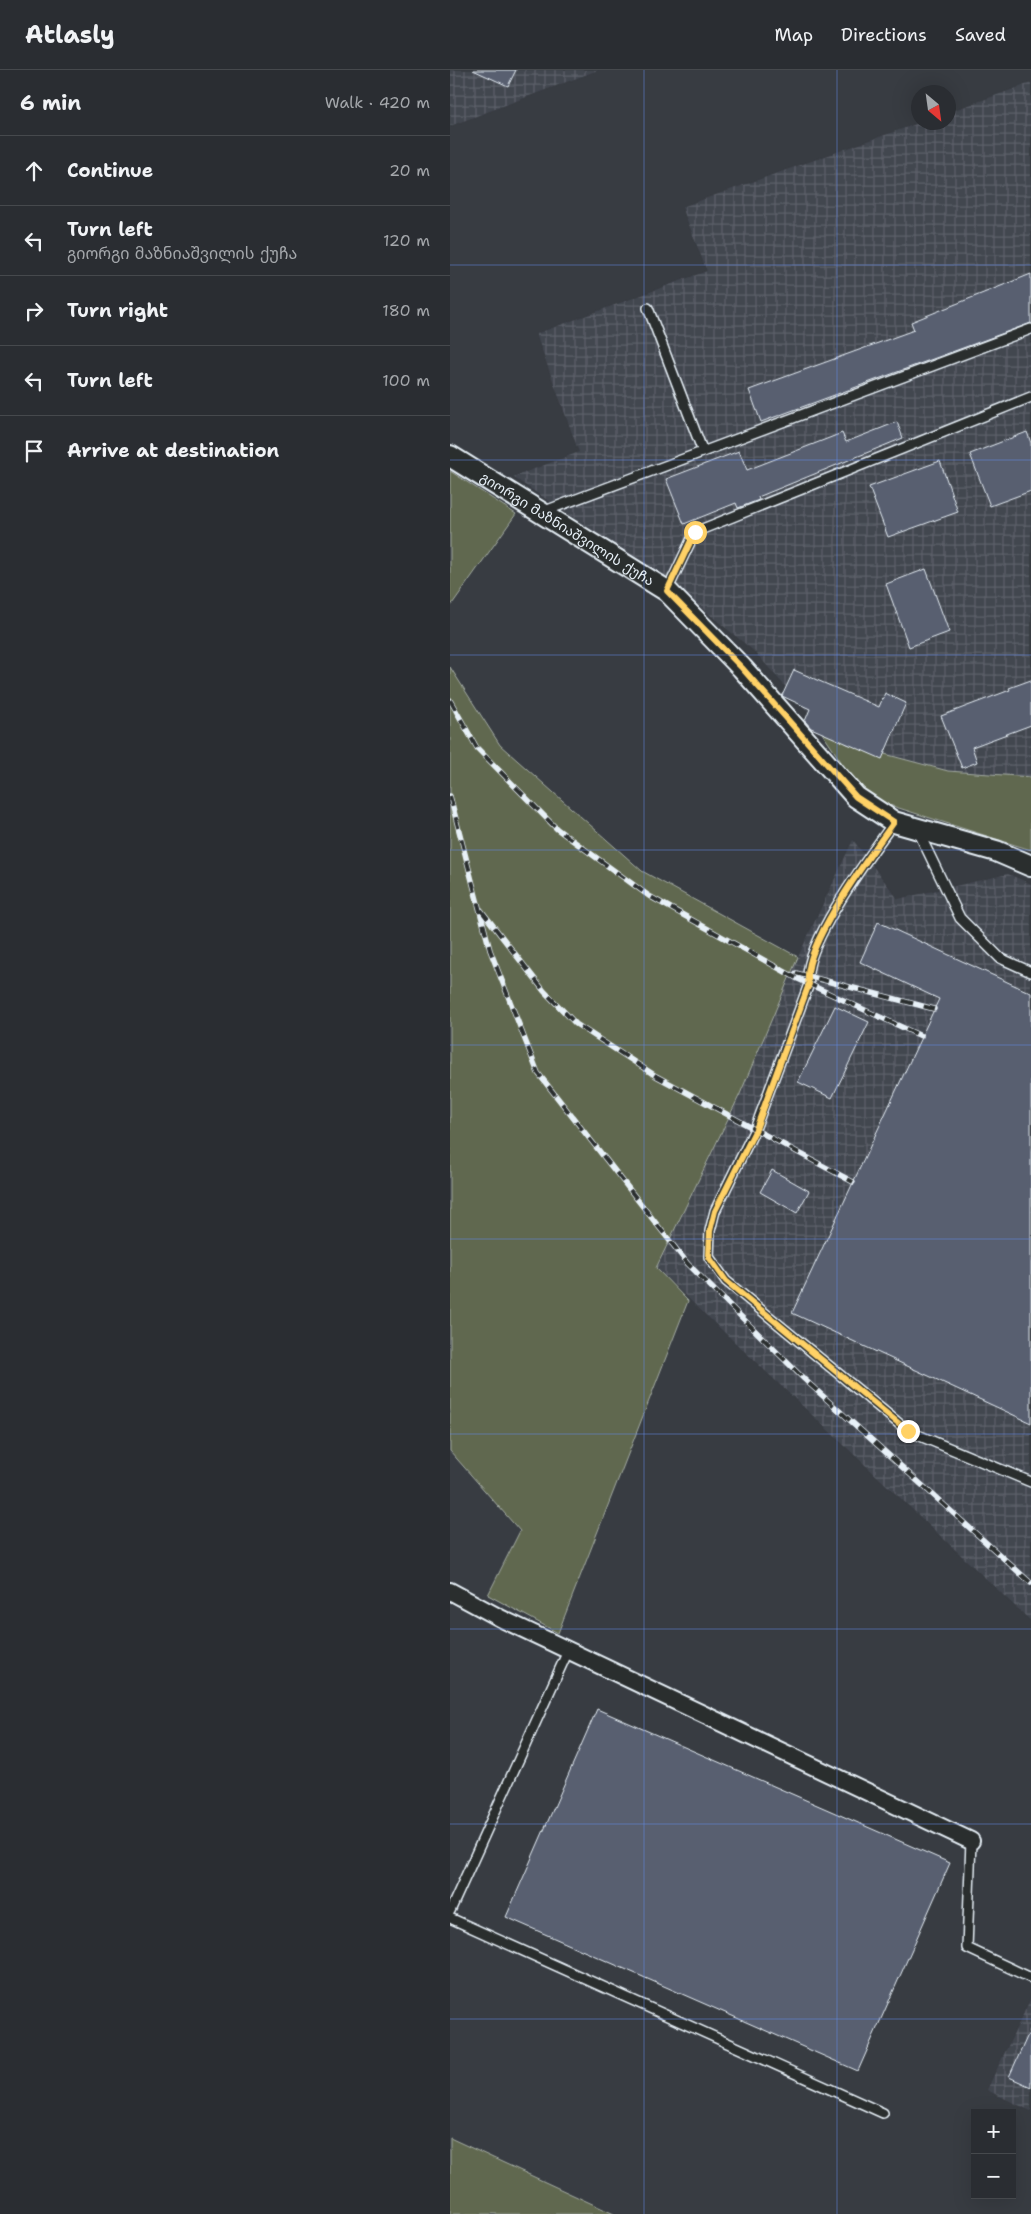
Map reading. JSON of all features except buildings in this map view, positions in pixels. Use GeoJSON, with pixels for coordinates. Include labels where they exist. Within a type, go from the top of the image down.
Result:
{"type":"FeatureCollection","features":[{"type":"Feature","properties":{"kind":"street","name":"გიორგი მაზნიაშვილის ქუჩა"},"geometry":{"type":"LineString","coordinates":[[450,456],[667,591],[742,668],[856,797],[894,822],[996,851],[1031,866]]}},
{"type":"Feature","properties":{"kind":"street"},"geometry":{"type":"LineString","coordinates":[[450,1591],[502,1620],[971,1841]]}},
{"type":"Feature","properties":{"kind":"lane"},"geometry":{"type":"LineString","coordinates":[[648,308],[702,452]]}},
{"type":"Feature","properties":{"kind":"lane"},"geometry":{"type":"LineString","coordinates":[[540,512],[1031,329]]}},
{"type":"Feature","properties":{"kind":"lane"},"geometry":{"type":"LineString","coordinates":[[667,591],[695,532],[1031,397]]}},
{"type":"Feature","properties":{"kind":"lane"},"geometry":{"type":"LineString","coordinates":[[894,822],[846,889],[814,953],[806,976],[809,984],[756,1129],[715,1211],[710,1231],[709,1257],[726,1281],[908,1431],[1031,1482]]}},
{"type":"Feature","properties":{"kind":"lane"},"geometry":{"type":"LineString","coordinates":[[917,828],[960,918],[1000,958],[1031,972]]}},
{"type":"Feature","properties":{"kind":"lane"},"geometry":{"type":"LineString","coordinates":[[450,1911],[568,1651]]}},
{"type":"Feature","properties":{"kind":"lane"},"geometry":{"type":"LineString","coordinates":[[971,1841],[967,1948],[1031,1978]]}},
{"type":"Feature","properties":{"kind":"lane"},"geometry":{"type":"LineString","coordinates":[[450,1918],[883,2113]]}},
{"type":"Feature","properties":{"kind":"shaded area"},"geometry":{"type":"Polygon","coordinates":[[[450,70],[598,70],[450,126],[450,70]]]}},
{"type":"Feature","properties":{"kind":"shaded area"},"geometry":{"type":"Polygon","coordinates":[[[1031,83],[1031,777],[948,771],[847,744],[808,712],[755,652],[675,586],[513,477],[579,452],[536,334],[707,271],[682,207],[911,126],[911,130],[956,130],[956,110],[1031,83]]]}},
{"type":"Feature","properties":{"kind":"shaded area"},"geometry":{"type":"Polygon","coordinates":[[[853,840],[898,899],[1008,874],[1031,884],[1031,1621],[656,1268],[740,1094],[798,957],[853,840]]]}},
{"type":"Feature","properties":{"kind":"shaded area"},"geometry":{"type":"Polygon","coordinates":[[[1031,1998],[1031,2111],[987,2090],[1031,1998]]]}},
{"type":"Feature","properties":{"kind":"green space"},"geometry":{"type":"Polygon","coordinates":[[[450,471],[516,514],[450,607],[450,471]]]}},
{"type":"Feature","properties":{"kind":"green space"},"geometry":{"type":"Polygon","coordinates":[[[450,667],[500,745],[642,871],[798,957],[740,1094],[656,1268],[688,1301],[558,1633],[488,1595],[520,1531],[450,1451],[450,667]]]}},
{"type":"Feature","properties":{"kind":"green space"},"geometry":{"type":"Polygon","coordinates":[[[808,712],[847,744],[948,771],[1031,777],[1031,850],[886,804],[856,784],[808,712]]]}},
{"type":"Feature","properties":{"kind":"green space"},"geometry":{"type":"Polygon","coordinates":[[[450,2138],[614,2214],[450,2214],[450,2138]]]}},
{"type":"Feature","properties":{"kind":"railway"},"geometry":{"type":"LineString","coordinates":[[450,700],[477,748],[557,829],[649,896],[798,979],[921,1036]]}},
{"type":"Feature","properties":{"kind":"railway"},"geometry":{"type":"LineString","coordinates":[[450,796],[490,950],[538,1073],[688,1264],[804,1379],[1031,1583]]}},
{"type":"Feature","properties":{"kind":"railway"},"geometry":{"type":"LineString","coordinates":[[481,910],[544,991],[576,1024],[656,1076],[853,1182]]}},
{"type":"Feature","properties":{"kind":"railway"},"geometry":{"type":"LineString","coordinates":[[796,973],[934,1009]]}},
{"type":"Feature","properties":{"kind":"route"},"geometry":{"type":"LineString","coordinates":[[695,532],[667,591],[796,726],[856,797],[894,822],[846,889],[814,953],[806,976],[809,984],[756,1129],[715,1211],[710,1231],[709,1257],[726,1281],[908,1431]]}}]}
